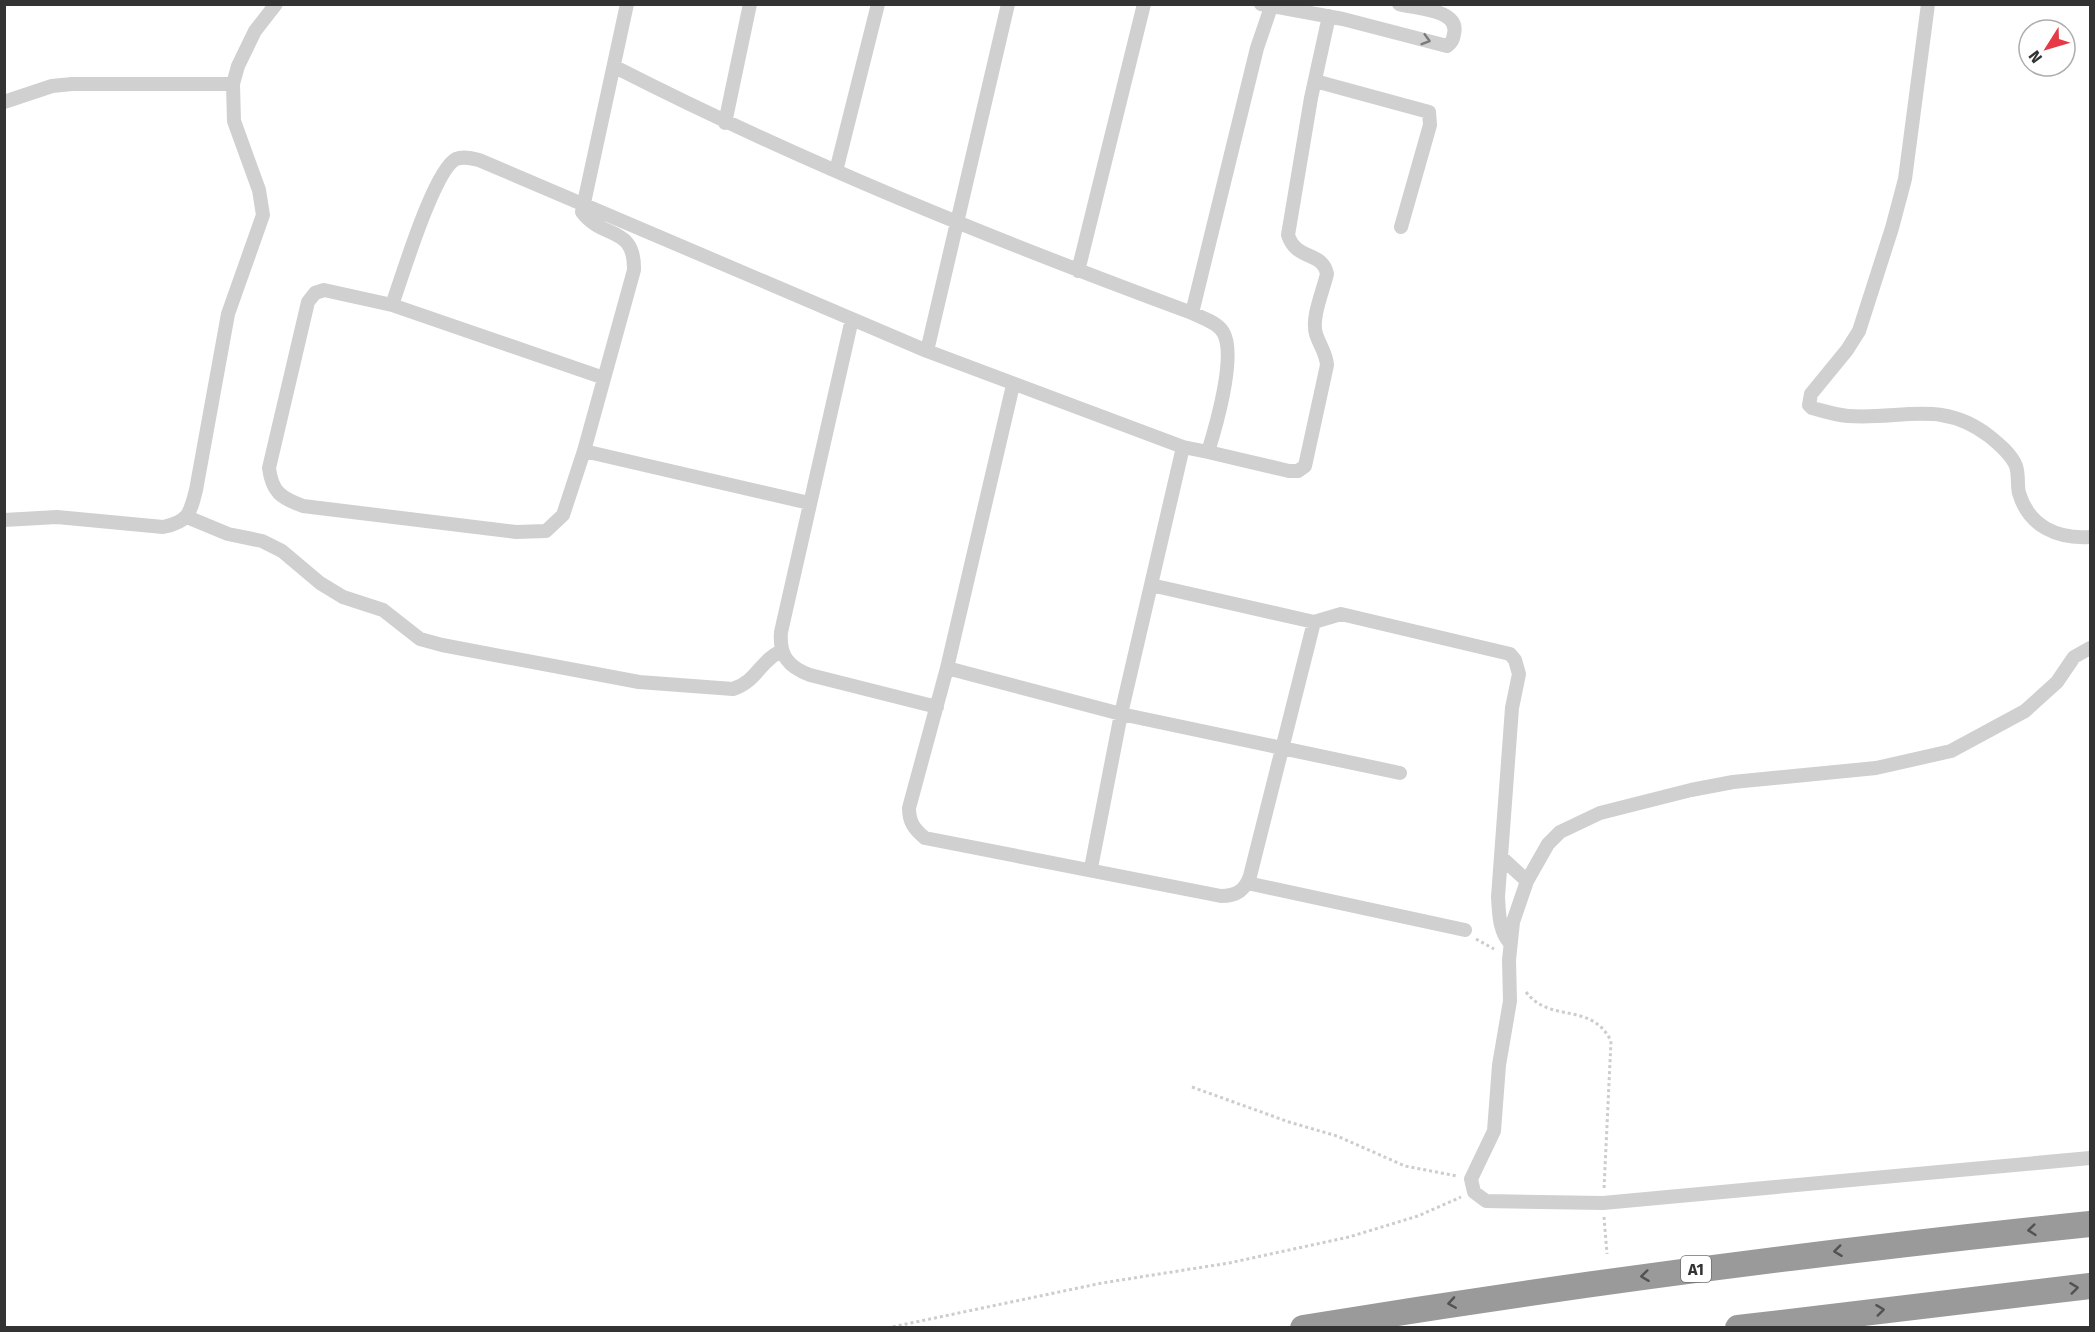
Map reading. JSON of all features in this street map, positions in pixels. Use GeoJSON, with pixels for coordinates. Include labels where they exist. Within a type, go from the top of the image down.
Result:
{"type":"FeatureCollection","features":[{"type":"Feature","properties":{"kind":"highway","name":"A1"},"geometry":{"type":"LineString","coordinates":[[1303,1328],[1548,1288],[1883,1245],[2091,1224]]}},
{"type":"Feature","properties":{"kind":"highway"},"geometry":{"type":"LineString","coordinates":[[1738,1328],[2091,1286]]}},
{"type":"Feature","properties":{"kind":"street"},"geometry":{"type":"LineString","coordinates":[[4,520],[57,518],[163,527],[177,524],[187,517],[196,490],[228,314],[263,215],[259,190],[234,121],[233,84],[238,66],[255,31],[276,4]]}},
{"type":"Feature","properties":{"kind":"street"},"geometry":{"type":"LineString","coordinates":[[604,378],[392,304],[324,290],[315,293],[308,302],[269,468],[271,483],[276,494],[303,506],[532,533],[546,531],[564,515],[584,451],[634,270],[631,245],[621,236],[588,219],[582,212],[627,4]]}},
{"type":"Feature","properties":{"kind":"street"},"geometry":{"type":"LineString","coordinates":[[725,123],[750,4]]}},
{"type":"Feature","properties":{"kind":"street"},"geometry":{"type":"LineString","coordinates":[[836,171],[878,4]]}},
{"type":"Feature","properties":{"kind":"street"},"geometry":{"type":"LineString","coordinates":[[927,351],[959,223],[1008,4]]}},
{"type":"Feature","properties":{"kind":"street"},"geometry":{"type":"LineString","coordinates":[[1078,271],[1144,4]]}},
{"type":"Feature","properties":{"kind":"street"},"geometry":{"type":"LineString","coordinates":[[1929,4],[1905,179],[1892,228],[1859,331],[1847,350],[1811,394],[1809,405],[1812,408],[1848,416],[1926,411],[1942,413],[1972,424],[2006,451],[2013,460],[2019,492],[2025,508],[2034,519],[2059,535],[2091,537]]}},
{"type":"Feature","properties":{"kind":"street"},"geometry":{"type":"LineString","coordinates":[[1192,313],[1266,6],[1310,9],[1329,16],[1404,17]]}},
{"type":"Feature","properties":{"kind":"street"},"geometry":{"type":"LineString","coordinates":[[392,304],[435,187],[454,160],[464,157],[479,160],[927,351],[1013,385],[1183,447],[1289,471],[1298,471],[1305,466],[1327,365],[1326,354],[1316,334],[1316,325],[1327,274],[1325,266],[1318,260],[1299,253],[1291,245],[1288,235],[1329,16]]}},
{"type":"Feature","properties":{"kind":"street"},"geometry":{"type":"LineString","coordinates":[[615,67],[725,123],[836,171],[1078,271],[1192,313],[1219,327],[1224,333],[1228,351],[1226,378],[1208,452]]}},
{"type":"Feature","properties":{"kind":"street"},"geometry":{"type":"LineString","coordinates":[[1315,81],[1429,112],[1430,125],[1401,227]]}},
{"type":"Feature","properties":{"kind":"street"},"geometry":{"type":"LineString","coordinates":[[4,102],[52,86],[72,84],[233,84]]}},
{"type":"Feature","properties":{"kind":"street"},"geometry":{"type":"LineString","coordinates":[[852,319],[781,632],[781,651],[786,660],[800,672],[937,707]]}},
{"type":"Feature","properties":{"kind":"street"},"geometry":{"type":"LineString","coordinates":[[1013,385],[947,668],[909,808],[909,819],[915,830],[936,841],[1090,868],[1221,896],[1237,894],[1247,883],[1314,622]]}},
{"type":"Feature","properties":{"kind":"street"},"geometry":{"type":"LineString","coordinates":[[1090,868],[1121,714],[1183,447]]}},
{"type":"Feature","properties":{"kind":"street"},"geometry":{"type":"LineString","coordinates":[[584,451],[809,504]]}},
{"type":"Feature","properties":{"kind":"street"},"geometry":{"type":"LineString","coordinates":[[187,517],[228,534],[262,542],[282,551],[320,583],[343,597],[383,610],[420,639],[442,645],[639,682],[733,689],[747,684],[771,655],[781,651]]}},
{"type":"Feature","properties":{"kind":"street"},"geometry":{"type":"LineString","coordinates":[[1151,585],[1314,622],[1341,614],[1503,650],[1515,660],[1519,674],[1512,708],[1498,910],[1503,932],[1510,943]]}},
{"type":"Feature","properties":{"kind":"street"},"geometry":{"type":"LineString","coordinates":[[2091,648],[2074,657],[2057,682],[2025,711],[1979,738],[1951,751],[1876,768],[1733,782],[1599,813],[1560,832],[1548,844],[1527,881],[1515,911],[1509,960],[1510,1001],[1499,1065],[1494,1131],[1472,1185],[1486,1201],[1603,1203],[2091,1158]]}},
{"type":"Feature","properties":{"kind":"street"},"geometry":{"type":"LineString","coordinates":[[947,668],[1121,714],[1400,772]]}},
{"type":"Feature","properties":{"kind":"street"},"geometry":{"type":"LineString","coordinates":[[1501,856],[1527,881]]}},
{"type":"Feature","properties":{"kind":"street"},"geometry":{"type":"LineString","coordinates":[[1247,883],[1465,930]]}},
{"type":"Feature","properties":{"kind":"path"},"geometry":{"type":"LineString","coordinates":[[1465,930],[1509,960]]}},
{"type":"Feature","properties":{"kind":"path"},"geometry":{"type":"LineString","coordinates":[[1522,983],[1537,1004],[1544,1008],[1584,1016],[1597,1022],[1611,1041],[1603,1203],[1607,1254]]}},
{"type":"Feature","properties":{"kind":"path"},"geometry":{"type":"LineString","coordinates":[[1192,1087],[1289,1122],[1337,1136],[1405,1166],[1472,1185]]}},
{"type":"Feature","properties":{"kind":"path"},"geometry":{"type":"LineString","coordinates":[[887,1328],[1102,1283],[1229,1263],[1348,1237],[1418,1216],[1472,1185]]}}]}
